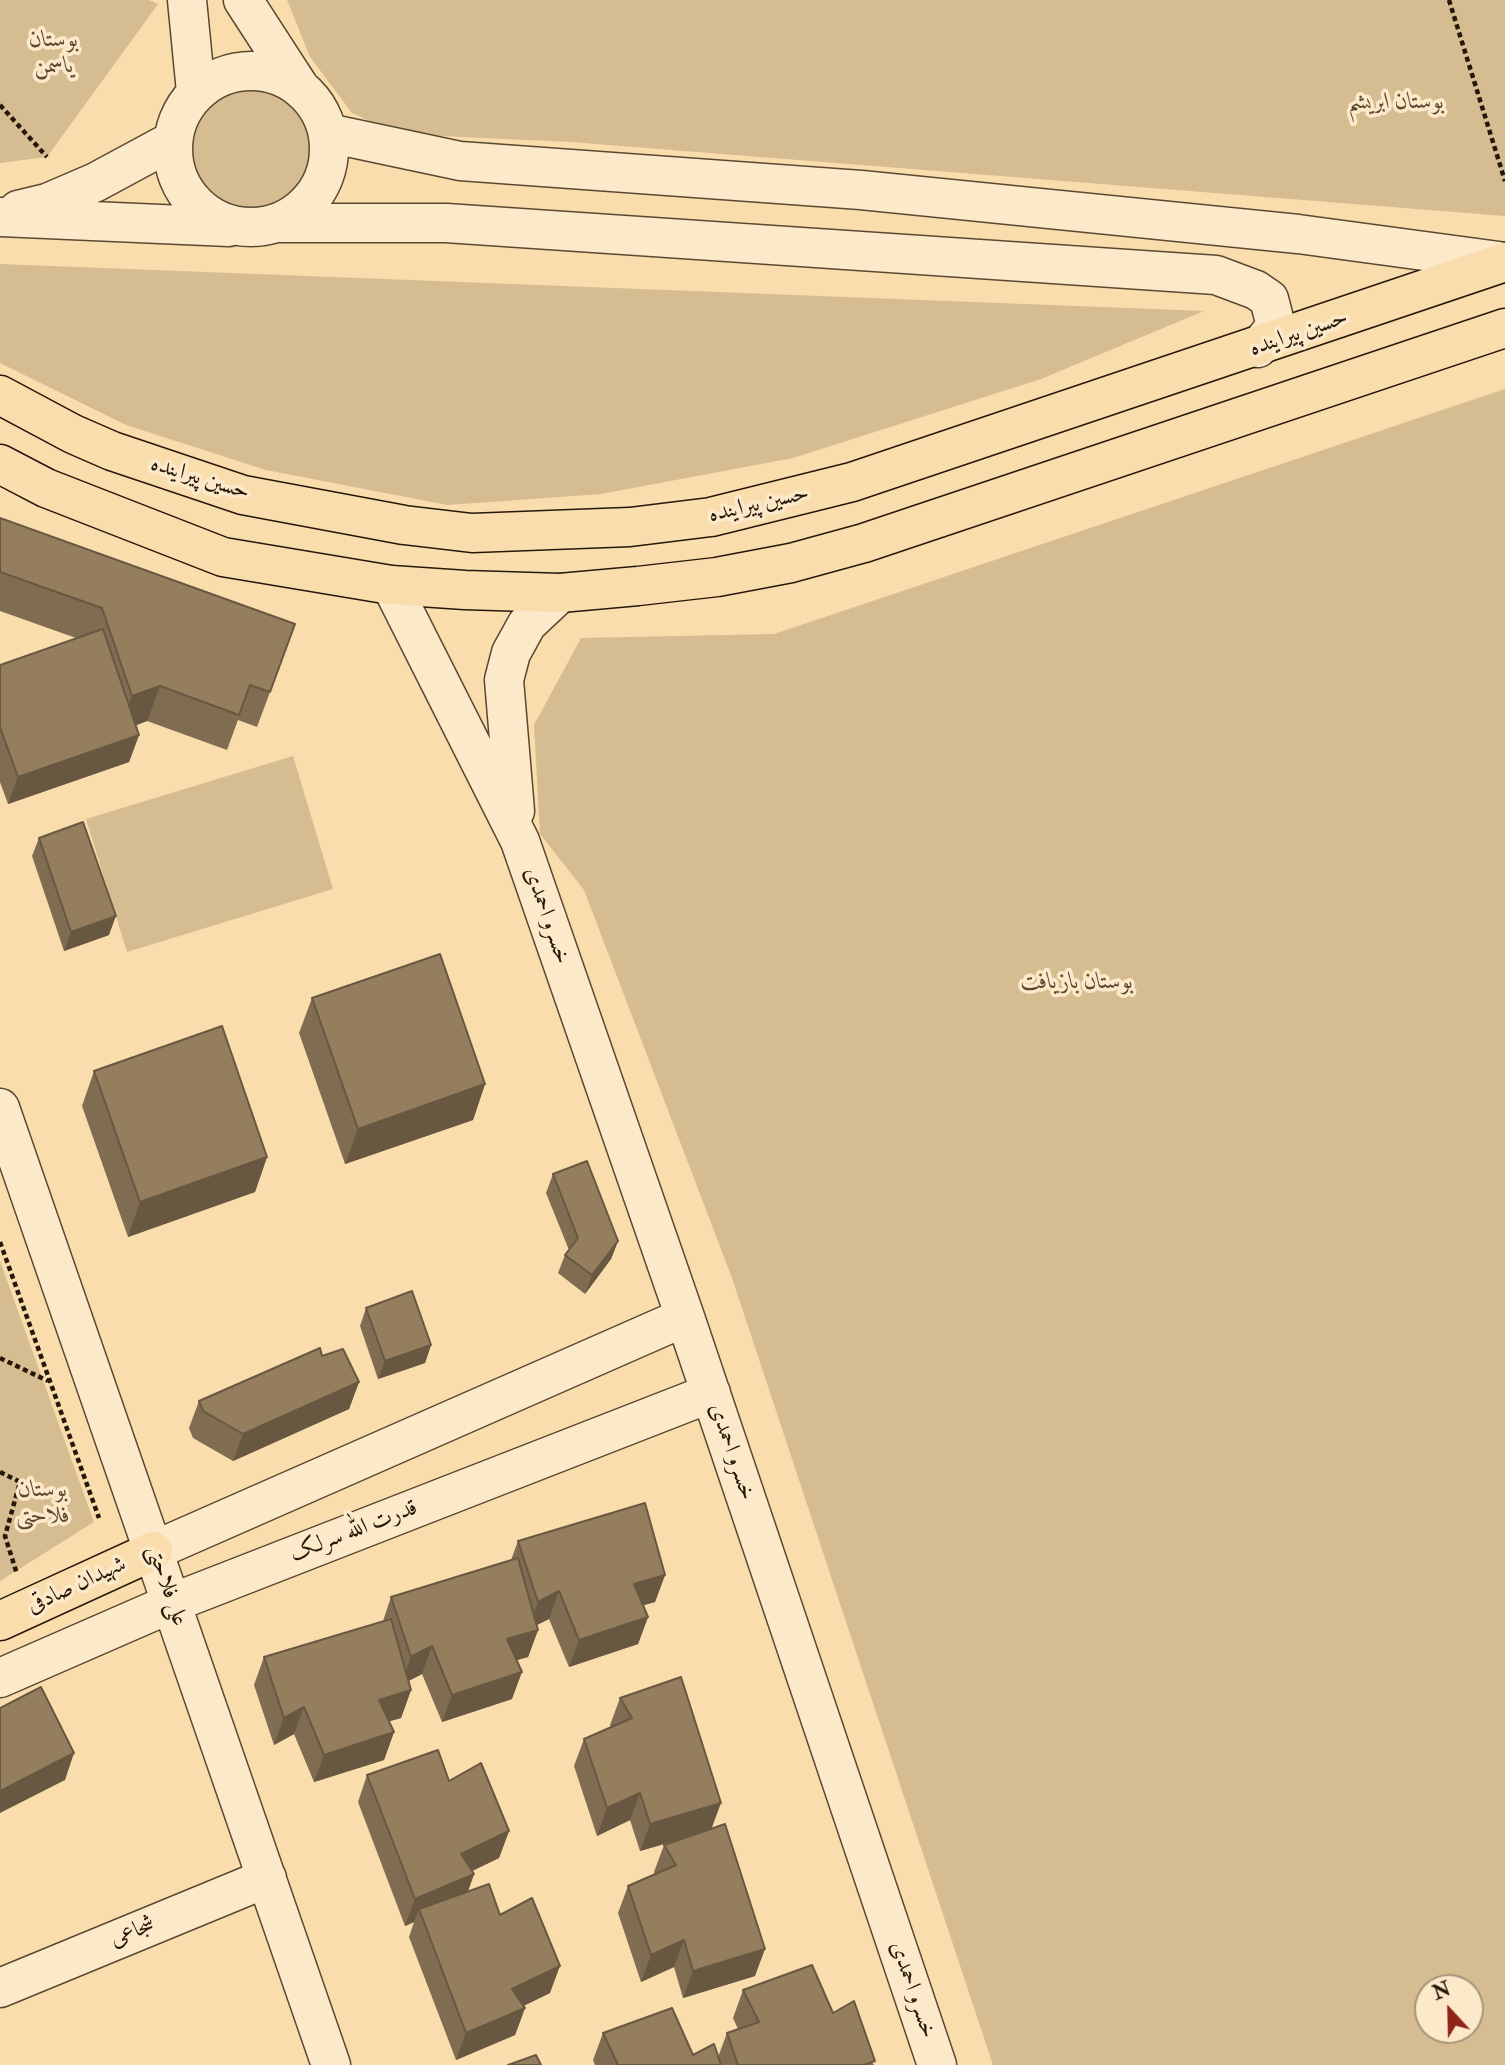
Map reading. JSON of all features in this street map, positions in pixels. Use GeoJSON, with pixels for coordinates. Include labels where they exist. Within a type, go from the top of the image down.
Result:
{"type":"FeatureCollection","features":[{"type":"Feature","properties":{"kind":"main road","name":"حسین پیراینده"},"geometry":{"type":"LineString","coordinates":[[0,395],[102,447],[243,495],[404,525],[472,533],[630,527],[711,517],[781,502],[852,482],[1258,348],[1505,262]]}},
{"type":"Feature","properties":{"kind":"main road"},"geometry":{"type":"LineString","coordinates":[[0,464],[58,493],[223,557],[391,585],[560,593],[717,577],[791,563],[864,543],[1505,328]]}},
{"type":"Feature","properties":{"kind":"main road","name":"شهیدان صادقی"},"geometry":{"type":"LineString","coordinates":[[0,1621],[153,1551]]}},
{"type":"Feature","properties":{"kind":"street"},"geometry":{"type":"LineString","coordinates":[[187,0],[196,92]]}},
{"type":"Feature","properties":{"kind":"street"},"geometry":{"type":"LineString","coordinates":[[243,0],[300,88],[317,108],[328,133],[330,155],[324,177],[314,197],[298,213],[265,226],[225,224],[202,212],[184,192],[173,167],[172,141],[184,106],[196,92],[215,80],[236,72],[259,71],[280,76],[300,88]]}},
{"type":"Feature","properties":{"kind":"street"},"geometry":{"type":"LineString","coordinates":[[328,133],[460,161],[861,190],[1298,234],[1505,262]]}},
{"type":"Feature","properties":{"kind":"street"},"geometry":{"type":"LineString","coordinates":[[0,216],[47,203],[135,163],[172,141]]}},
{"type":"Feature","properties":{"kind":"street"},"geometry":{"type":"LineString","coordinates":[[0,216],[265,226],[446,223],[1216,275],[1256,290],[1269,299],[1276,326],[1258,348]]}},
{"type":"Feature","properties":{"kind":"street"},"geometry":{"type":"LineString","coordinates":[[391,585],[520,841]]}},
{"type":"Feature","properties":{"kind":"street"},"geometry":{"type":"LineString","coordinates":[[520,841],[511,777],[504,680],[511,653],[527,624],[560,593]]}},
{"type":"Feature","properties":{"kind":"street","name":"خسرو احمدی"},"geometry":{"type":"LineString","coordinates":[[520,841],[685,1317],[937,2065]]}},
{"type":"Feature","properties":{"kind":"street","name":"علی فلاحتی"},"geometry":{"type":"LineString","coordinates":[[0,1108],[331,2065]]}},
{"type":"Feature","properties":{"kind":"street"},"geometry":{"type":"LineString","coordinates":[[153,1551],[685,1317]]}},
{"type":"Feature","properties":{"kind":"street","name":"قدرت الله سرلک"},"geometry":{"type":"LineString","coordinates":[[0,1678],[172,1604],[711,1394]]}},
{"type":"Feature","properties":{"kind":"street","name":"شجاعی"},"geometry":{"type":"LineString","coordinates":[[0,1988],[267,1878]]}},
{"type":"Feature","properties":{"kind":"path"},"geometry":{"type":"LineString","coordinates":[[1449,0],[1505,181]]}},
{"type":"Feature","properties":{"kind":"path"},"geometry":{"type":"LineString","coordinates":[[0,105],[47,157]]}},
{"type":"Feature","properties":{"kind":"path"},"geometry":{"type":"LineString","coordinates":[[0,1242],[100,1524]]}},
{"type":"Feature","properties":{"kind":"path"},"geometry":{"type":"LineString","coordinates":[[0,1358],[49,1381]]}},
{"type":"Feature","properties":{"kind":"path"},"geometry":{"type":"LineString","coordinates":[[0,1472],[20,1482],[5,1536],[20,1584]]}},
{"type":"Feature","properties":{"kind":"green space","name":"بوستان یاسمن"},"geometry":{"type":"Polygon","coordinates":[[[0,0],[149,0],[158,4],[47,157],[0,163],[0,0]]]}},
{"type":"Feature","properties":{"kind":"green space","name":"بوستان ابریشم"},"geometry":{"type":"Polygon","coordinates":[[[287,0],[1505,0],[1505,216],[571,142],[398,134],[352,113],[310,57],[287,0]]]}},
{"type":"Feature","properties":{"kind":"green space"},"geometry":{"type":"Polygon","coordinates":[[[252,79],[279,84],[301,100],[317,122],[322,149],[317,176],[301,198],[279,214],[252,219],[225,214],[203,198],[187,176],[182,149],[187,122],[203,100],[225,84],[252,79]]]}},
{"type":"Feature","properties":{"kind":"green space"},"geometry":{"type":"Polygon","coordinates":[[[0,264],[1204,311],[1041,379],[793,458],[601,494],[447,505],[266,470],[126,425],[0,363],[0,264]]]}},
{"type":"Feature","properties":{"kind":"green space","name":"بوستان بازیافت"},"geometry":{"type":"Polygon","coordinates":[[[1505,389],[1505,2065],[993,2065],[732,1278],[584,890],[540,834],[534,725],[581,638],[774,634],[1505,389]]]}},
{"type":"Feature","properties":{"kind":"green space"},"geometry":{"type":"Polygon","coordinates":[[[293,756],[333,889],[127,952],[86,819],[293,756]]]}},
{"type":"Feature","properties":{"kind":"green space","name":"بوستان فلاحتی"},"geometry":{"type":"Polygon","coordinates":[[[0,1261],[94,1522],[0,1581],[0,1261]]]}},
{"type":"Feature","properties":{"kind":"building"},"geometry":{"type":"Polygon","coordinates":[[[0,518],[295,624],[270,692],[250,685],[239,715],[160,686],[132,696],[102,608],[0,572],[0,518]]]}},
{"type":"Feature","properties":{"kind":"building"},"geometry":{"type":"Polygon","coordinates":[[[103,629],[139,735],[18,777],[0,727],[0,665],[103,629]]]}},
{"type":"Feature","properties":{"kind":"building"},"geometry":{"type":"Polygon","coordinates":[[[83,822],[116,916],[71,932],[39,838],[83,822]]]}},
{"type":"Feature","properties":{"kind":"building"},"geometry":{"type":"Polygon","coordinates":[[[440,954],[485,1084],[358,1129],[312,998],[440,954]]]}},
{"type":"Feature","properties":{"kind":"building"},"geometry":{"type":"Polygon","coordinates":[[[222,1026],[267,1157],[140,1202],[94,1071],[222,1026]]]}},
{"type":"Feature","properties":{"kind":"building"},"geometry":{"type":"Polygon","coordinates":[[[587,1161],[618,1241],[592,1275],[565,1255],[578,1238],[553,1174],[587,1161]]]}},
{"type":"Feature","properties":{"kind":"building"},"geometry":{"type":"Polygon","coordinates":[[[412,1291],[431,1345],[385,1361],[366,1308],[412,1291]]]}},
{"type":"Feature","properties":{"kind":"building"},"geometry":{"type":"Polygon","coordinates":[[[320,1348],[322,1356],[343,1349],[359,1382],[243,1434],[203,1411],[199,1401],[320,1348]]]}},
{"type":"Feature","properties":{"kind":"building"},"geometry":{"type":"Polygon","coordinates":[[[645,1503],[665,1575],[634,1584],[648,1617],[579,1640],[559,1591],[538,1602],[518,1541],[645,1503]]]}},
{"type":"Feature","properties":{"kind":"building"},"geometry":{"type":"Polygon","coordinates":[[[518,1558],[538,1630],[507,1639],[522,1672],[452,1695],[432,1646],[411,1657],[391,1597],[518,1558]]]}},
{"type":"Feature","properties":{"kind":"building"},"geometry":{"type":"Polygon","coordinates":[[[391,1619],[411,1690],[379,1700],[394,1732],[324,1755],[304,1707],[284,1718],[264,1657],[391,1619]]]}},
{"type":"Feature","properties":{"kind":"building"},"geometry":{"type":"Polygon","coordinates":[[[681,1677],[721,1803],[650,1824],[640,1793],[607,1808],[584,1739],[632,1718],[620,1698],[681,1677]]]}},
{"type":"Feature","properties":{"kind":"building"},"geometry":{"type":"Polygon","coordinates":[[[41,1687],[74,1753],[0,1791],[0,1708],[41,1687]]]}},
{"type":"Feature","properties":{"kind":"building"},"geometry":{"type":"Polygon","coordinates":[[[438,1750],[449,1781],[481,1763],[509,1831],[461,1854],[474,1874],[415,1899],[367,1775],[438,1750]]]}},
{"type":"Feature","properties":{"kind":"building"},"geometry":{"type":"Polygon","coordinates":[[[725,1824],[765,1949],[693,1971],[684,1940],[651,1955],[628,1886],[676,1865],[664,1845],[725,1824]]]}},
{"type":"Feature","properties":{"kind":"building"},"geometry":{"type":"Polygon","coordinates":[[[489,1884],[500,1915],[532,1898],[560,1966],[512,1989],[525,2008],[466,2033],[419,1909],[489,1884]]]}},
{"type":"Feature","properties":{"kind":"building"},"geometry":{"type":"Polygon","coordinates":[[[812,1965],[833,2013],[854,2001],[875,2061],[864,2065],[738,2065],[727,2033],[759,2022],[743,1990],[812,1965]]]}},
{"type":"Feature","properties":{"kind":"building"},"geometry":{"type":"Polygon","coordinates":[[[672,2008],[693,2055],[714,2044],[721,2065],[618,2065],[603,2033],[672,2008]]]}},
{"type":"Feature","properties":{"kind":"building"},"geometry":{"type":"Polygon","coordinates":[[[536,2055],[541,2065],[508,2065],[536,2055]]]}}]}
